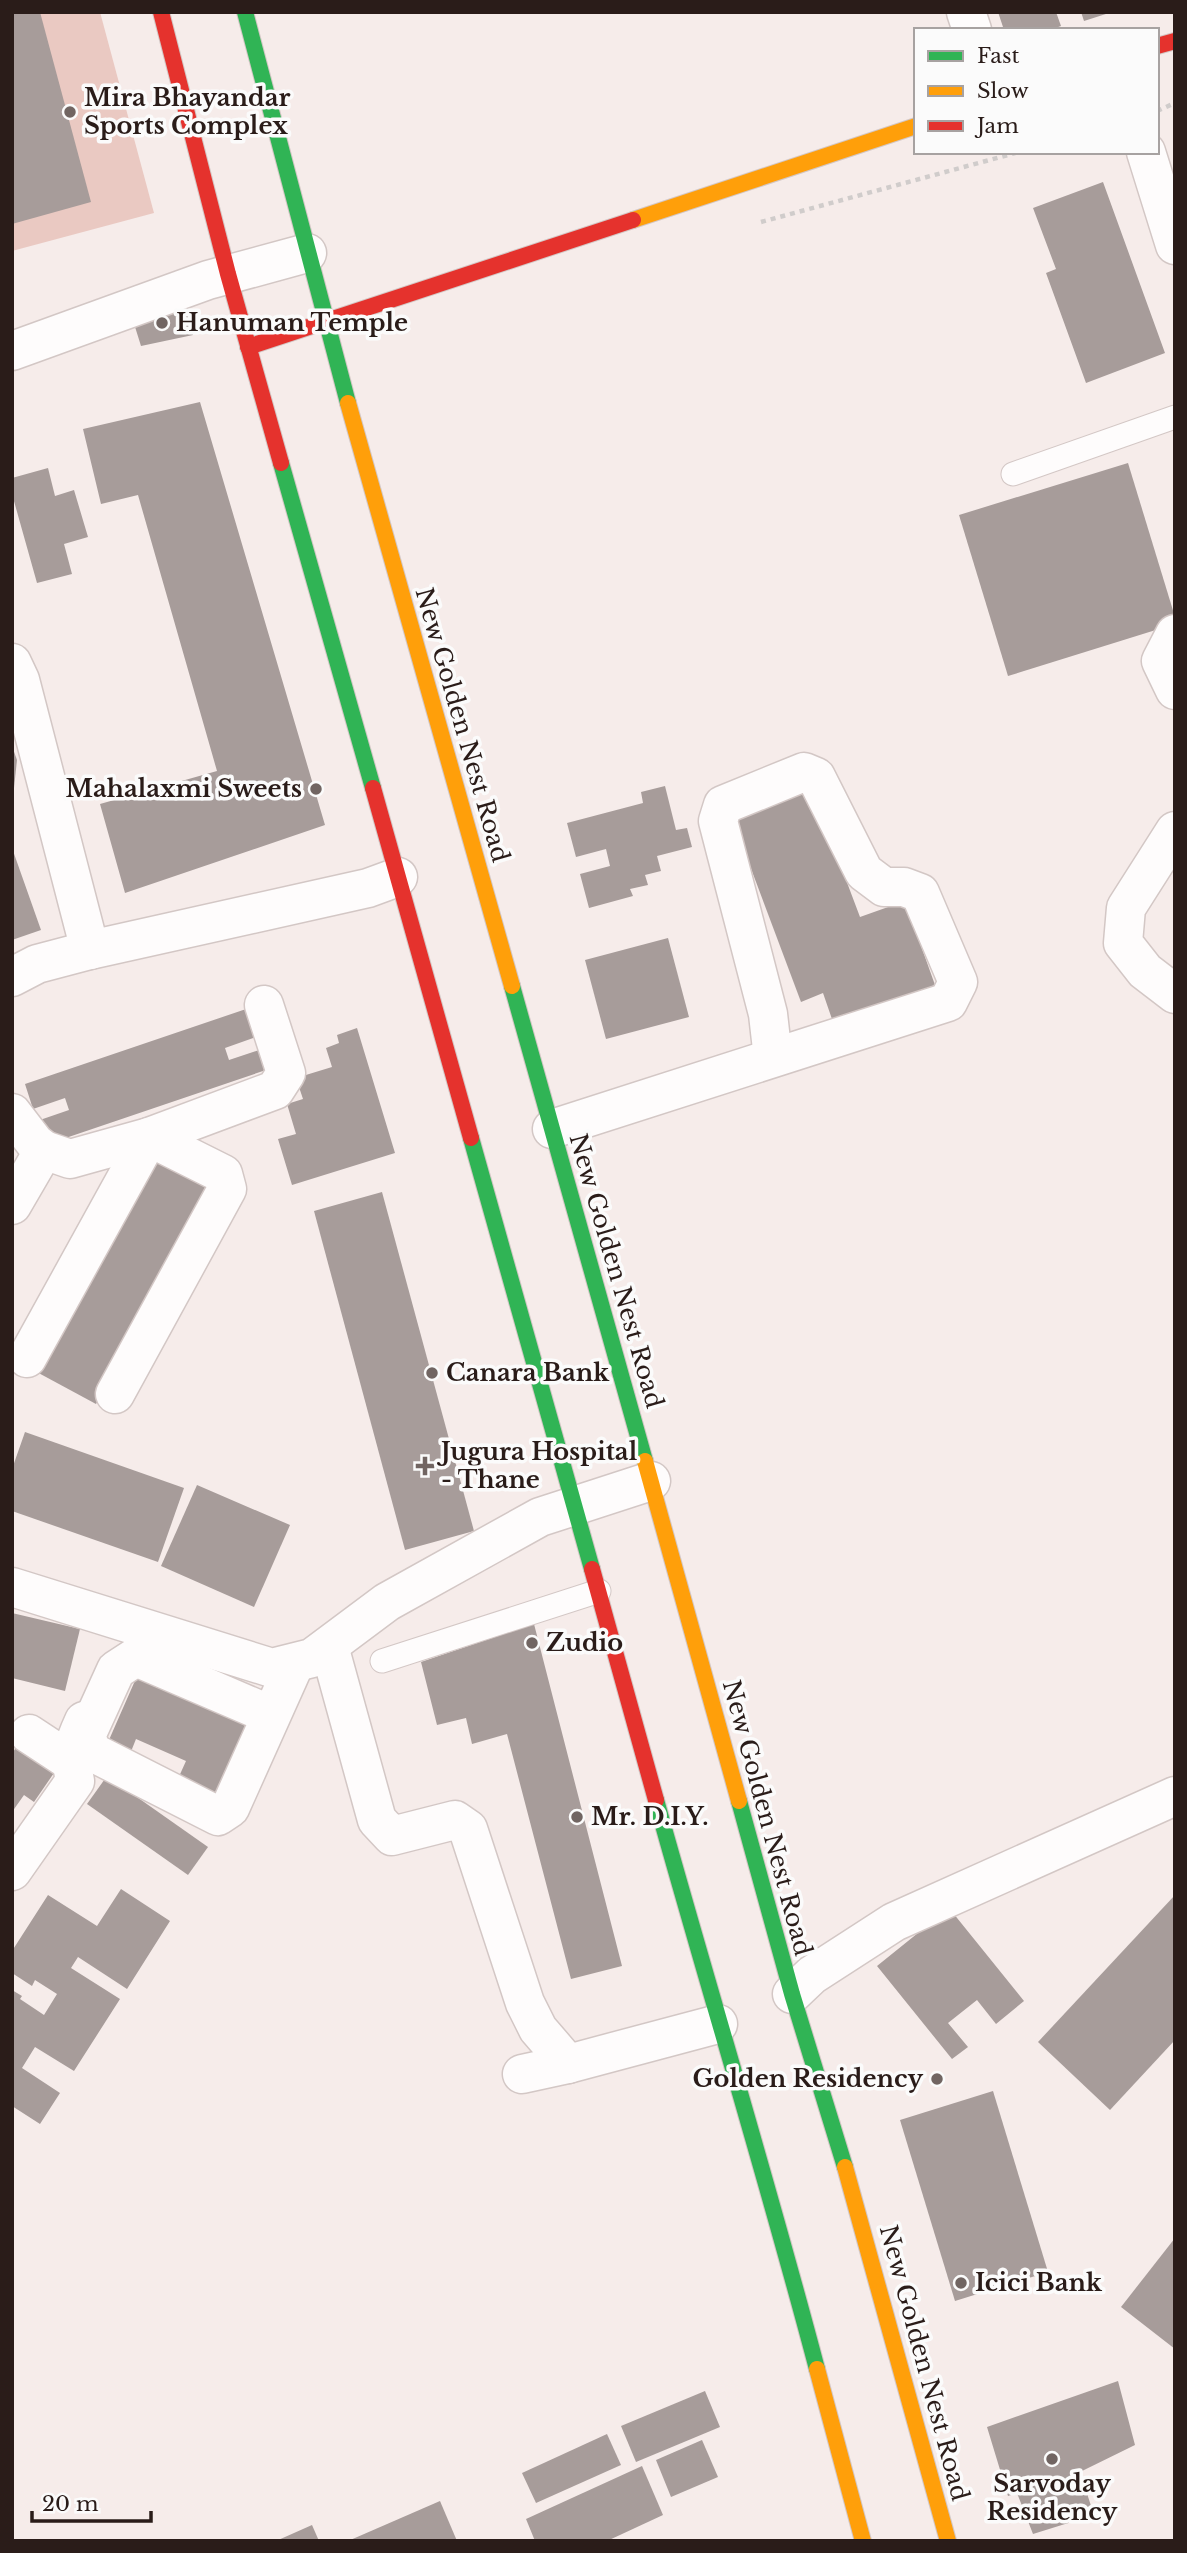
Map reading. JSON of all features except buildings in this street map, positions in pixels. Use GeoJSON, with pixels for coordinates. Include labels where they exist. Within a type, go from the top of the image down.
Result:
{"type":"FeatureCollection","features":[{"type":"Feature","properties":{"kind":"main road"},"geometry":{"type":"LineString","coordinates":[[161,12],[228,274],[599,1591],[718,2024],[782,2237],[863,2541]]}},
{"type":"Feature","properties":{"kind":"main road","name":"New Golden Nest Road"},"geometry":{"type":"LineString","coordinates":[[245,12],[325,321],[651,1481],[792,1994],[860,2215],[948,2541]]}},
{"type":"Feature","properties":{"kind":"main road"},"geometry":{"type":"LineString","coordinates":[[248,346],[914,127]]}},
{"type":"Feature","properties":{"kind":"street"},"geometry":{"type":"LineString","coordinates":[[1147,154],[1175,245]]}},
{"type":"Feature","properties":{"kind":"street"},"geometry":{"type":"LineString","coordinates":[[12,351],[228,274],[307,253]]}},
{"type":"Feature","properties":{"kind":"street"},"geometry":{"type":"LineString","coordinates":[[1175,634],[1161,661],[1175,690]]}},
{"type":"Feature","properties":{"kind":"street"},"geometry":{"type":"LineString","coordinates":[[12,663],[20,680],[90,950]]}},
{"type":"Feature","properties":{"kind":"street"},"geometry":{"type":"LineString","coordinates":[[552,1129],[948,1002],[958,982],[920,893],[904,887],[884,887],[864,872],[816,777],[804,772],[723,806],[718,821],[768,1014],[773,1058]]}},
{"type":"Feature","properties":{"kind":"street"},"geometry":{"type":"LineString","coordinates":[[1175,831],[1126,908],[1123,943],[1145,971],[1175,994]]}},
{"type":"Feature","properties":{"kind":"street"},"geometry":{"type":"LineString","coordinates":[[12,977],[37,964],[90,950],[368,888],[398,877]]}},
{"type":"Feature","properties":{"kind":"street"},"geometry":{"type":"LineString","coordinates":[[12,1113],[35,1143],[44,1150],[70,1159],[149,1137],[275,1090],[286,1073],[264,1005]]}},
{"type":"Feature","properties":{"kind":"street"},"geometry":{"type":"LineString","coordinates":[[27,1358],[149,1137]]}},
{"type":"Feature","properties":{"kind":"street"},"geometry":{"type":"LineString","coordinates":[[115,1394],[227,1189],[223,1174],[149,1137]]}},
{"type":"Feature","properties":{"kind":"street"},"geometry":{"type":"LineString","coordinates":[[12,1205],[44,1150]]}},
{"type":"Feature","properties":{"kind":"street"},"geometry":{"type":"LineString","coordinates":[[12,1587],[272,1668],[312,1658],[387,1602],[540,1517],[651,1481]]}},
{"type":"Feature","properties":{"kind":"street"},"geometry":{"type":"LineString","coordinates":[[12,1871],[75,1781],[70,1761],[73,1744],[128,1623]]}},
{"type":"Feature","properties":{"kind":"street"},"geometry":{"type":"LineString","coordinates":[[329,1646],[377,1820],[392,1836],[455,1820],[468,1829],[524,2003],[538,2029],[568,2064]]}},
{"type":"Feature","properties":{"kind":"street"},"geometry":{"type":"LineString","coordinates":[[271,1715],[136,1657],[116,1670],[86,1736],[92,1752],[218,1816],[230,1808],[295,1663]]}},
{"type":"Feature","properties":{"kind":"street"},"geometry":{"type":"LineString","coordinates":[[29,1734],[70,1761]]}},
{"type":"Feature","properties":{"kind":"street"},"geometry":{"type":"LineString","coordinates":[[792,1994],[812,1975],[894,1922],[1175,1796]]}},
{"type":"Feature","properties":{"kind":"street"},"geometry":{"type":"LineString","coordinates":[[522,2074],[718,2024]]}},
{"type":"Feature","properties":{"kind":"lane"},"geometry":{"type":"LineString","coordinates":[[1013,474],[1175,417]]}},
{"type":"Feature","properties":{"kind":"lane"},"geometry":{"type":"LineString","coordinates":[[382,1661],[599,1591]]}},
{"type":"Feature","properties":{"kind":"path"},"geometry":{"type":"LineString","coordinates":[[1159,110],[1175,103]]}},
{"type":"Feature","properties":{"kind":"shaded area","name":"Mira Bhayandar Sports Complex"},"geometry":{"type":"Polygon","coordinates":[[[12,12],[100,12],[154,213],[12,251],[12,12]]]}},
{"type":"Feature","properties":{"kind":"traffic: fast"},"geometry":{"type":"LineString","coordinates":[[245,12],[348,403]]}},
{"type":"Feature","properties":{"kind":"traffic: fast"},"geometry":{"type":"LineString","coordinates":[[281,463],[373,788]]}},
{"type":"Feature","properties":{"kind":"traffic: fast"},"geometry":{"type":"LineString","coordinates":[[512,986],[645,1461]]}},
{"type":"Feature","properties":{"kind":"traffic: fast"},"geometry":{"type":"LineString","coordinates":[[471,1138],[592,1569]]}},
{"type":"Feature","properties":{"kind":"traffic: fast"},"geometry":{"type":"LineString","coordinates":[[656,1800],[817,2369]]}},
{"type":"Feature","properties":{"kind":"traffic: fast"},"geometry":{"type":"LineString","coordinates":[[739,1801],[792,1994],[845,2167]]}},
{"type":"Feature","properties":{"kind":"traffic: slow"},"geometry":{"type":"LineString","coordinates":[[633,220],[914,127]]}},
{"type":"Feature","properties":{"kind":"traffic: slow"},"geometry":{"type":"LineString","coordinates":[[348,403],[512,986]]}},
{"type":"Feature","properties":{"kind":"traffic: slow"},"geometry":{"type":"LineString","coordinates":[[645,1461],[739,1801]]}},
{"type":"Feature","properties":{"kind":"traffic: slow"},"geometry":{"type":"LineString","coordinates":[[845,2167],[948,2541]]}},
{"type":"Feature","properties":{"kind":"traffic: slow"},"geometry":{"type":"LineString","coordinates":[[817,2369],[863,2541]]}},
{"type":"Feature","properties":{"kind":"traffic: jam"},"geometry":{"type":"LineString","coordinates":[[161,12],[228,274],[281,463]]}},
{"type":"Feature","properties":{"kind":"traffic: jam"},"geometry":{"type":"LineString","coordinates":[[1159,45],[1175,41]]}},
{"type":"Feature","properties":{"kind":"traffic: jam"},"geometry":{"type":"LineString","coordinates":[[248,347],[633,220]]}},
{"type":"Feature","properties":{"kind":"traffic: jam"},"geometry":{"type":"LineString","coordinates":[[373,788],[471,1138]]}},
{"type":"Feature","properties":{"kind":"traffic: jam"},"geometry":{"type":"LineString","coordinates":[[592,1569],[656,1800]]}},
{"type":"Feature","properties":{"kind":"place","name":"Mira Bhayandar Sports Complex"},"geometry":{"type":"Point","coordinates":[70,112]}},
{"type":"Feature","properties":{"kind":"place","name":"Hanuman Temple"},"geometry":{"type":"Point","coordinates":[162,323]}},
{"type":"Feature","properties":{"kind":"place","name":"Mahalaxmi Sweets"},"geometry":{"type":"Point","coordinates":[316,789]}},
{"type":"Feature","properties":{"kind":"place","name":"Canara Bank"},"geometry":{"type":"Point","coordinates":[432,1373]}},
{"type":"Feature","properties":{"kind":"place","name":"Jugura Hospital - Thane"},"geometry":{"type":"Point","coordinates":[425,1466]}},
{"type":"Feature","properties":{"kind":"place","name":"Zudio"},"geometry":{"type":"Point","coordinates":[532,1643]}},
{"type":"Feature","properties":{"kind":"place","name":"Mr. D.I.Y."},"geometry":{"type":"Point","coordinates":[577,1817]}},
{"type":"Feature","properties":{"kind":"place","name":"Golden Residency"},"geometry":{"type":"Point","coordinates":[937,2079]}},
{"type":"Feature","properties":{"kind":"place","name":"Icici Bank"},"geometry":{"type":"Point","coordinates":[961,2283]}},
{"type":"Feature","properties":{"kind":"place","name":"Sarvoday Residency"},"geometry":{"type":"Point","coordinates":[1052,2459]}}]}
